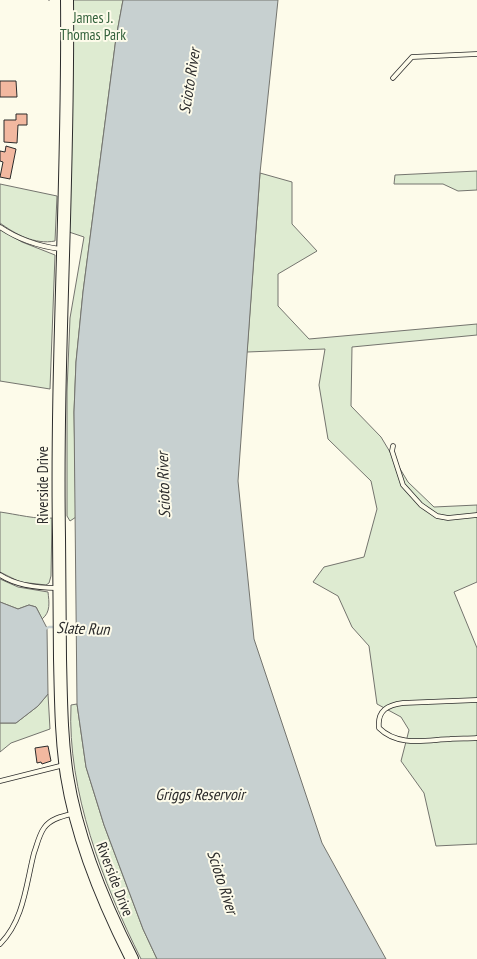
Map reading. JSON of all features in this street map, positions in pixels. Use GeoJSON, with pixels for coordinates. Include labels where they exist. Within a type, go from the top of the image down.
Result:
{"type":"FeatureCollection","features":[{"type":"Feature","properties":{"kind":"main road","name":"Riverside Drive"},"geometry":{"type":"LineString","coordinates":[[67,0],[59,407],[61,701],[66,765],[85,848],[110,911],[132,959]]}},
{"type":"Feature","properties":{"kind":"lane"},"geometry":{"type":"LineString","coordinates":[[393,78],[412,57],[477,54]]}},
{"type":"Feature","properties":{"kind":"lane"},"geometry":{"type":"LineString","coordinates":[[0,227],[32,244],[62,249]]}},
{"type":"Feature","properties":{"kind":"lane"},"geometry":{"type":"LineString","coordinates":[[393,446],[392,451],[403,485],[421,506],[437,516],[448,518],[477,516]]}},
{"type":"Feature","properties":{"kind":"lane"},"geometry":{"type":"LineString","coordinates":[[0,574],[19,584],[43,588],[60,588]]}},
{"type":"Feature","properties":{"kind":"lane"},"geometry":{"type":"LineString","coordinates":[[477,700],[392,705],[382,712],[378,720],[379,728],[384,734],[399,739],[420,742],[477,738]]}},
{"type":"Feature","properties":{"kind":"lane"},"geometry":{"type":"LineString","coordinates":[[0,781],[66,765]]}},
{"type":"Feature","properties":{"kind":"lane"},"geometry":{"type":"LineString","coordinates":[[0,944],[11,932],[19,913],[38,842],[45,827],[54,819],[76,813]]}},
{"type":"Feature","properties":{"kind":"green space","name":"James J. Thomas Park"},"geometry":{"type":"Polygon","coordinates":[[[67,0],[123,0],[116,38],[83,292],[76,362],[74,412],[76,517],[70,521],[67,516],[67,391],[70,318],[84,237],[63,230],[67,0]]]}},
{"type":"Feature","properties":{"kind":"green space"},"geometry":{"type":"Polygon","coordinates":[[[477,171],[477,190],[458,191],[443,184],[394,184],[395,175],[477,171]]]}},
{"type":"Feature","properties":{"kind":"green space"},"geometry":{"type":"Polygon","coordinates":[[[260,173],[292,182],[292,224],[317,251],[278,274],[278,306],[309,339],[477,324],[477,335],[352,347],[351,406],[381,437],[408,482],[434,507],[477,505],[477,582],[454,592],[477,648],[477,844],[436,846],[424,793],[401,761],[409,730],[401,717],[377,704],[369,646],[352,627],[338,596],[313,582],[324,567],[364,557],[377,509],[371,481],[328,439],[319,385],[325,349],[247,352],[260,173]]]}},
{"type":"Feature","properties":{"kind":"green space"},"geometry":{"type":"Polygon","coordinates":[[[0,184],[57,196],[55,241],[33,240],[19,235],[0,223],[0,184]]]}},
{"type":"Feature","properties":{"kind":"green space"},"geometry":{"type":"Polygon","coordinates":[[[0,229],[22,242],[55,255],[50,389],[0,381],[0,229]]]}},
{"type":"Feature","properties":{"kind":"green space"},"geometry":{"type":"Polygon","coordinates":[[[0,512],[34,518],[52,518],[51,576],[49,583],[46,585],[20,582],[0,572],[0,512]]]}},
{"type":"Feature","properties":{"kind":"green space"},"geometry":{"type":"Polygon","coordinates":[[[0,579],[18,587],[48,592],[49,607],[45,616],[42,619],[36,607],[29,605],[18,609],[0,602],[0,579]]]}},
{"type":"Feature","properties":{"kind":"green space"},"geometry":{"type":"Polygon","coordinates":[[[48,694],[50,729],[11,743],[0,752],[0,723],[16,723],[38,706],[48,694]]]}},
{"type":"Feature","properties":{"kind":"green space"},"geometry":{"type":"Polygon","coordinates":[[[77,704],[86,767],[104,825],[143,929],[157,959],[141,959],[113,899],[90,836],[81,803],[71,737],[71,705],[77,704]]]}},
{"type":"Feature","properties":{"kind":"water","name":"Griggs Reservoir"},"geometry":{"type":"Polygon","coordinates":[[[123,0],[278,0],[260,173],[238,481],[254,639],[322,843],[386,959],[157,959],[143,929],[104,825],[86,767],[77,704],[74,412],[76,362],[83,292],[116,38],[123,0]]]}},
{"type":"Feature","properties":{"kind":"water"},"geometry":{"type":"Polygon","coordinates":[[[0,602],[18,609],[29,605],[36,607],[47,628],[48,694],[38,706],[16,723],[0,723],[0,602]]]}},
{"type":"Feature","properties":{"kind":"building"},"geometry":{"type":"Polygon","coordinates":[[[0,81],[16,81],[17,97],[0,97],[0,81]]]}},
{"type":"Feature","properties":{"kind":"building"},"geometry":{"type":"Polygon","coordinates":[[[16,114],[27,114],[27,125],[18,125],[17,143],[4,142],[4,120],[16,120],[16,114]]]}},
{"type":"Feature","properties":{"kind":"building"},"geometry":{"type":"Polygon","coordinates":[[[6,146],[16,149],[10,179],[0,177],[3,162],[0,161],[0,151],[5,152],[6,146]]]}},
{"type":"Feature","properties":{"kind":"building"},"geometry":{"type":"Polygon","coordinates":[[[48,746],[51,761],[42,764],[41,762],[37,763],[35,748],[48,746]]]}},
{"type":"Feature","properties":{"kind":"waterway","name":"Slate Run"},"geometry":{"type":"LineString","coordinates":[[45,629],[57,627]]}},
{"type":"Feature","properties":{"kind":"waterway","name":"Slate Run"},"geometry":{"type":"LineString","coordinates":[[65,627],[79,628]]}},
{"type":"Feature","properties":{"kind":"water label","name":"Scioto River"},"geometry":{"type":"Point","coordinates":[189,81]}},
{"type":"Feature","properties":{"kind":"water label","name":"Scioto River"},"geometry":{"type":"Point","coordinates":[163,485]}},
{"type":"Feature","properties":{"kind":"water label","name":"Scioto River"},"geometry":{"type":"Point","coordinates":[223,882]}}]}
